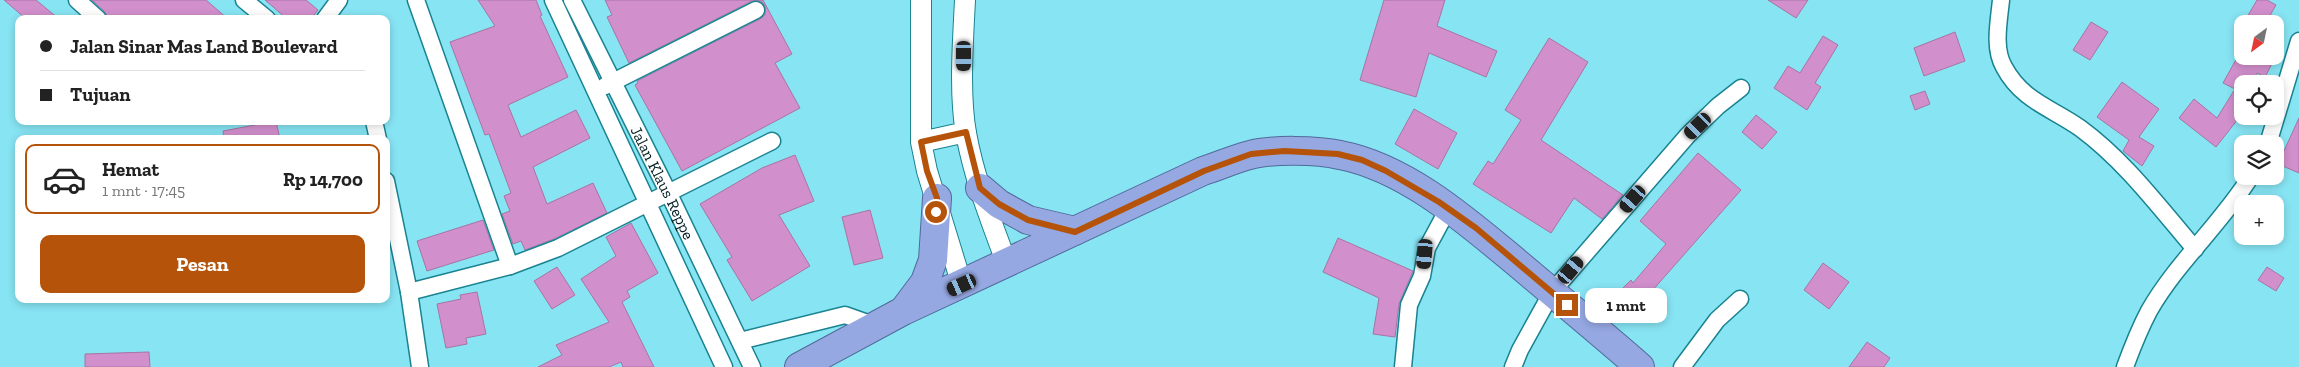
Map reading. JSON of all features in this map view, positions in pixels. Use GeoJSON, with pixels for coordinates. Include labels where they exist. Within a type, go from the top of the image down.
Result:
{"type":"FeatureCollection","features":[{"type":"Feature","properties":{"kind":"highway"},"geometry":{"type":"LineString","coordinates":[[799,367],[903,311],[1204,171],[1251,154],[1284,151],[1338,154],[1362,160],[1406,181],[1476,228],[1640,367]]}},
{"type":"Feature","properties":{"kind":"highway"},"geometry":{"type":"LineString","coordinates":[[980,188],[999,204],[1028,220],[1075,232]]}},
{"type":"Feature","properties":{"kind":"highway"},"geometry":{"type":"LineString","coordinates":[[903,311],[925,282],[933,260],[937,198]]}},
{"type":"Feature","properties":{"kind":"street"},"geometry":{"type":"LineString","coordinates":[[77,0],[94,15]]}},
{"type":"Feature","properties":{"kind":"street"},"geometry":{"type":"LineString","coordinates":[[244,0],[262,15]]}},
{"type":"Feature","properties":{"kind":"street"},"geometry":{"type":"LineString","coordinates":[[328,15],[339,0]]}},
{"type":"Feature","properties":{"kind":"street"},"geometry":{"type":"LineString","coordinates":[[416,0],[510,266]]}},
{"type":"Feature","properties":{"kind":"street","name":"Jalan Klaus Reppe"},"geometry":{"type":"LineString","coordinates":[[553,0],[724,367]]}},
{"type":"Feature","properties":{"kind":"street","name":"Jalan Klaus Reppe"},"geometry":{"type":"LineString","coordinates":[[572,0],[669,194],[752,367]]}},
{"type":"Feature","properties":{"kind":"street"},"geometry":{"type":"LineString","coordinates":[[921,0],[921,142],[927,171],[937,198],[962,285]]}},
{"type":"Feature","properties":{"kind":"street"},"geometry":{"type":"LineString","coordinates":[[965,0],[963,113],[966,132],[980,188],[1007,264]]}},
{"type":"Feature","properties":{"kind":"street"},"geometry":{"type":"LineString","coordinates":[[2001,0],[1998,42],[2004,67],[2019,87],[2037,104],[2080,128],[2130,171],[2195,249]]}},
{"type":"Feature","properties":{"kind":"street"},"geometry":{"type":"LineString","coordinates":[[596,90],[614,83],[756,10]]}},
{"type":"Feature","properties":{"kind":"street"},"geometry":{"type":"LineString","coordinates":[[2271,135],[2299,41]]}},
{"type":"Feature","properties":{"kind":"street"},"geometry":{"type":"LineString","coordinates":[[1513,367],[1520,350],[1552,292],[1688,135],[1718,106],[1741,88]]}},
{"type":"Feature","properties":{"kind":"street"},"geometry":{"type":"LineString","coordinates":[[921,142],[966,132]]}},
{"type":"Feature","properties":{"kind":"street"},"geometry":{"type":"LineString","coordinates":[[409,292],[510,266],[558,248],[772,141]]}},
{"type":"Feature","properties":{"kind":"street"},"geometry":{"type":"LineString","coordinates":[[2125,367],[2150,310],[2246,185]]}},
{"type":"Feature","properties":{"kind":"street"},"geometry":{"type":"LineString","coordinates":[[390,200],[409,292],[420,367]]}},
{"type":"Feature","properties":{"kind":"street"},"geometry":{"type":"LineString","coordinates":[[1403,367],[1409,305],[1422,276],[1427,248],[1448,209]]}},
{"type":"Feature","properties":{"kind":"street"},"geometry":{"type":"LineString","coordinates":[[1682,367],[1717,320],[1740,299]]}},
{"type":"Feature","properties":{"kind":"street"},"geometry":{"type":"LineString","coordinates":[[713,344],[738,336],[845,315],[876,326]]}},
{"type":"Feature","properties":{"kind":"building"},"geometry":{"type":"Polygon","coordinates":[[[4,0],[36,0],[54,15],[21,15],[4,0]]]}},
{"type":"Feature","properties":{"kind":"building"},"geometry":{"type":"Polygon","coordinates":[[[92,0],[206,0],[223,15],[106,15],[92,0]]]}},
{"type":"Feature","properties":{"kind":"building"},"geometry":{"type":"Polygon","coordinates":[[[265,0],[306,0],[318,10],[314,15],[282,15],[265,0]]]}},
{"type":"Feature","properties":{"kind":"building"},"geometry":{"type":"Polygon","coordinates":[[[478,0],[536,0],[542,15],[540,16],[568,77],[508,105],[521,137],[576,110],[590,138],[533,167],[547,204],[593,183],[607,213],[554,239],[525,250],[521,241],[513,244],[502,214],[510,211],[504,196],[511,193],[489,134],[485,135],[450,42],[495,26],[478,0]]]}},
{"type":"Feature","properties":{"kind":"building"},"geometry":{"type":"Polygon","coordinates":[[[605,0],[763,0],[792,54],[775,63],[800,108],[682,171],[635,85],[638,83],[637,81],[760,19],[765,15],[765,6],[761,1],[752,1],[629,63],[607,17],[612,15],[605,0]]]}},
{"type":"Feature","properties":{"kind":"building"},"geometry":{"type":"Polygon","coordinates":[[[1384,0],[1445,0],[1437,26],[1497,51],[1486,77],[1429,53],[1416,97],[1360,80],[1384,0]]]}},
{"type":"Feature","properties":{"kind":"building"},"geometry":{"type":"Polygon","coordinates":[[[1768,0],[1808,0],[1796,18],[1768,0]]]}},
{"type":"Feature","properties":{"kind":"building"},"geometry":{"type":"Polygon","coordinates":[[[2257,0],[2267,0],[2276,5],[2270,15],[2248,15],[2257,0]]]}},
{"type":"Feature","properties":{"kind":"building"},"geometry":{"type":"Polygon","coordinates":[[[2091,22],[2108,32],[2090,60],[2073,50],[2091,22]]]}},
{"type":"Feature","properties":{"kind":"building"},"geometry":{"type":"Polygon","coordinates":[[[1955,32],[1965,61],[1924,76],[1914,48],[1955,32]]]}},
{"type":"Feature","properties":{"kind":"building"},"geometry":{"type":"Polygon","coordinates":[[[1823,36],[1838,45],[1815,83],[1821,87],[1807,110],[1774,88],[1788,66],[1800,73],[1823,36]]]}},
{"type":"Feature","properties":{"kind":"building"},"geometry":{"type":"Polygon","coordinates":[[[1549,38],[1588,62],[1541,140],[1623,195],[1602,219],[1574,198],[1551,233],[1473,184],[1488,161],[1493,164],[1521,120],[1505,110],[1549,38]]]}},
{"type":"Feature","properties":{"kind":"building"},"geometry":{"type":"Polygon","coordinates":[[[2234,63],[2234,65],[2271,65],[2266,75],[2257,73],[2256,75],[2234,75],[2234,88],[2223,83],[2234,63]]]}},
{"type":"Feature","properties":{"kind":"building"},"geometry":{"type":"Polygon","coordinates":[[[2122,82],[2159,109],[2139,137],[2154,146],[2142,166],[2123,151],[2129,140],[2097,117],[2122,82]]]}},
{"type":"Feature","properties":{"kind":"building"},"geometry":{"type":"Polygon","coordinates":[[[1925,91],[1930,104],[1915,110],[1910,96],[1925,91]]]}},
{"type":"Feature","properties":{"kind":"building"},"geometry":{"type":"Polygon","coordinates":[[[2234,91],[2234,124],[2216,147],[2179,118],[2194,99],[2217,118],[2234,91]]]}},
{"type":"Feature","properties":{"kind":"building"},"geometry":{"type":"Polygon","coordinates":[[[1414,109],[1457,133],[1438,169],[1395,144],[1414,109]]]}},
{"type":"Feature","properties":{"kind":"building"},"geometry":{"type":"Polygon","coordinates":[[[1756,115],[1777,132],[1762,149],[1742,132],[1756,115]]]}},
{"type":"Feature","properties":{"kind":"building"},"geometry":{"type":"Polygon","coordinates":[[[2299,118],[2299,173],[2284,167],[2284,151],[2299,118]]]}},
{"type":"Feature","properties":{"kind":"building"},"geometry":{"type":"Polygon","coordinates":[[[255,125],[277,125],[279,135],[224,135],[223,131],[255,125]]]}},
{"type":"Feature","properties":{"kind":"building"},"geometry":{"type":"Polygon","coordinates":[[[1698,153],[1741,190],[1629,317],[1611,300],[1631,280],[1633,283],[1666,244],[1640,221],[1698,153]]]}},
{"type":"Feature","properties":{"kind":"building"},"geometry":{"type":"Polygon","coordinates":[[[795,155],[814,201],[779,215],[810,266],[752,301],[727,260],[732,257],[700,204],[762,168],[795,155]]]}},
{"type":"Feature","properties":{"kind":"building"},"geometry":{"type":"Polygon","coordinates":[[[870,210],[883,258],[854,265],[842,217],[870,210]]]}},
{"type":"Feature","properties":{"kind":"building"},"geometry":{"type":"Polygon","coordinates":[[[483,220],[494,250],[427,271],[417,241],[483,220]]]}},
{"type":"Feature","properties":{"kind":"building"},"geometry":{"type":"Polygon","coordinates":[[[631,223],[658,273],[627,291],[630,297],[622,302],[654,367],[623,367],[621,362],[609,367],[538,367],[562,355],[556,345],[609,322],[581,279],[616,256],[606,237],[631,223]]]}},
{"type":"Feature","properties":{"kind":"building"},"geometry":{"type":"Polygon","coordinates":[[[1338,238],[1413,271],[1399,304],[1395,337],[1373,334],[1379,298],[1323,272],[1338,238]]]}},
{"type":"Feature","properties":{"kind":"building"},"geometry":{"type":"Polygon","coordinates":[[[1823,263],[1849,282],[1829,309],[1804,290],[1823,263]]]}},
{"type":"Feature","properties":{"kind":"building"},"geometry":{"type":"Polygon","coordinates":[[[557,267],[575,295],[552,309],[534,281],[557,267]]]}},
{"type":"Feature","properties":{"kind":"building"},"geometry":{"type":"Polygon","coordinates":[[[2267,267],[2284,278],[2276,291],[2258,280],[2267,267]]]}},
{"type":"Feature","properties":{"kind":"building"},"geometry":{"type":"Polygon","coordinates":[[[477,292],[486,334],[466,338],[467,344],[446,348],[437,304],[461,299],[460,295],[477,292]]]}},
{"type":"Feature","properties":{"kind":"building"},"geometry":{"type":"Polygon","coordinates":[[[1867,342],[1890,358],[1884,367],[1849,367],[1867,342]]]}},
{"type":"Feature","properties":{"kind":"building"},"geometry":{"type":"Polygon","coordinates":[[[149,352],[150,367],[85,367],[85,354],[149,352]]]}},
{"type":"Feature","properties":{"kind":"route"},"geometry":{"type":"LineString","coordinates":[[936,212],[937,198],[927,171],[921,142],[966,132],[980,188],[999,204],[1028,220],[1075,232],[1204,171],[1251,154],[1284,151],[1338,154],[1362,160],[1386,171],[1439,202],[1476,228],[1567,305]]}}]}
